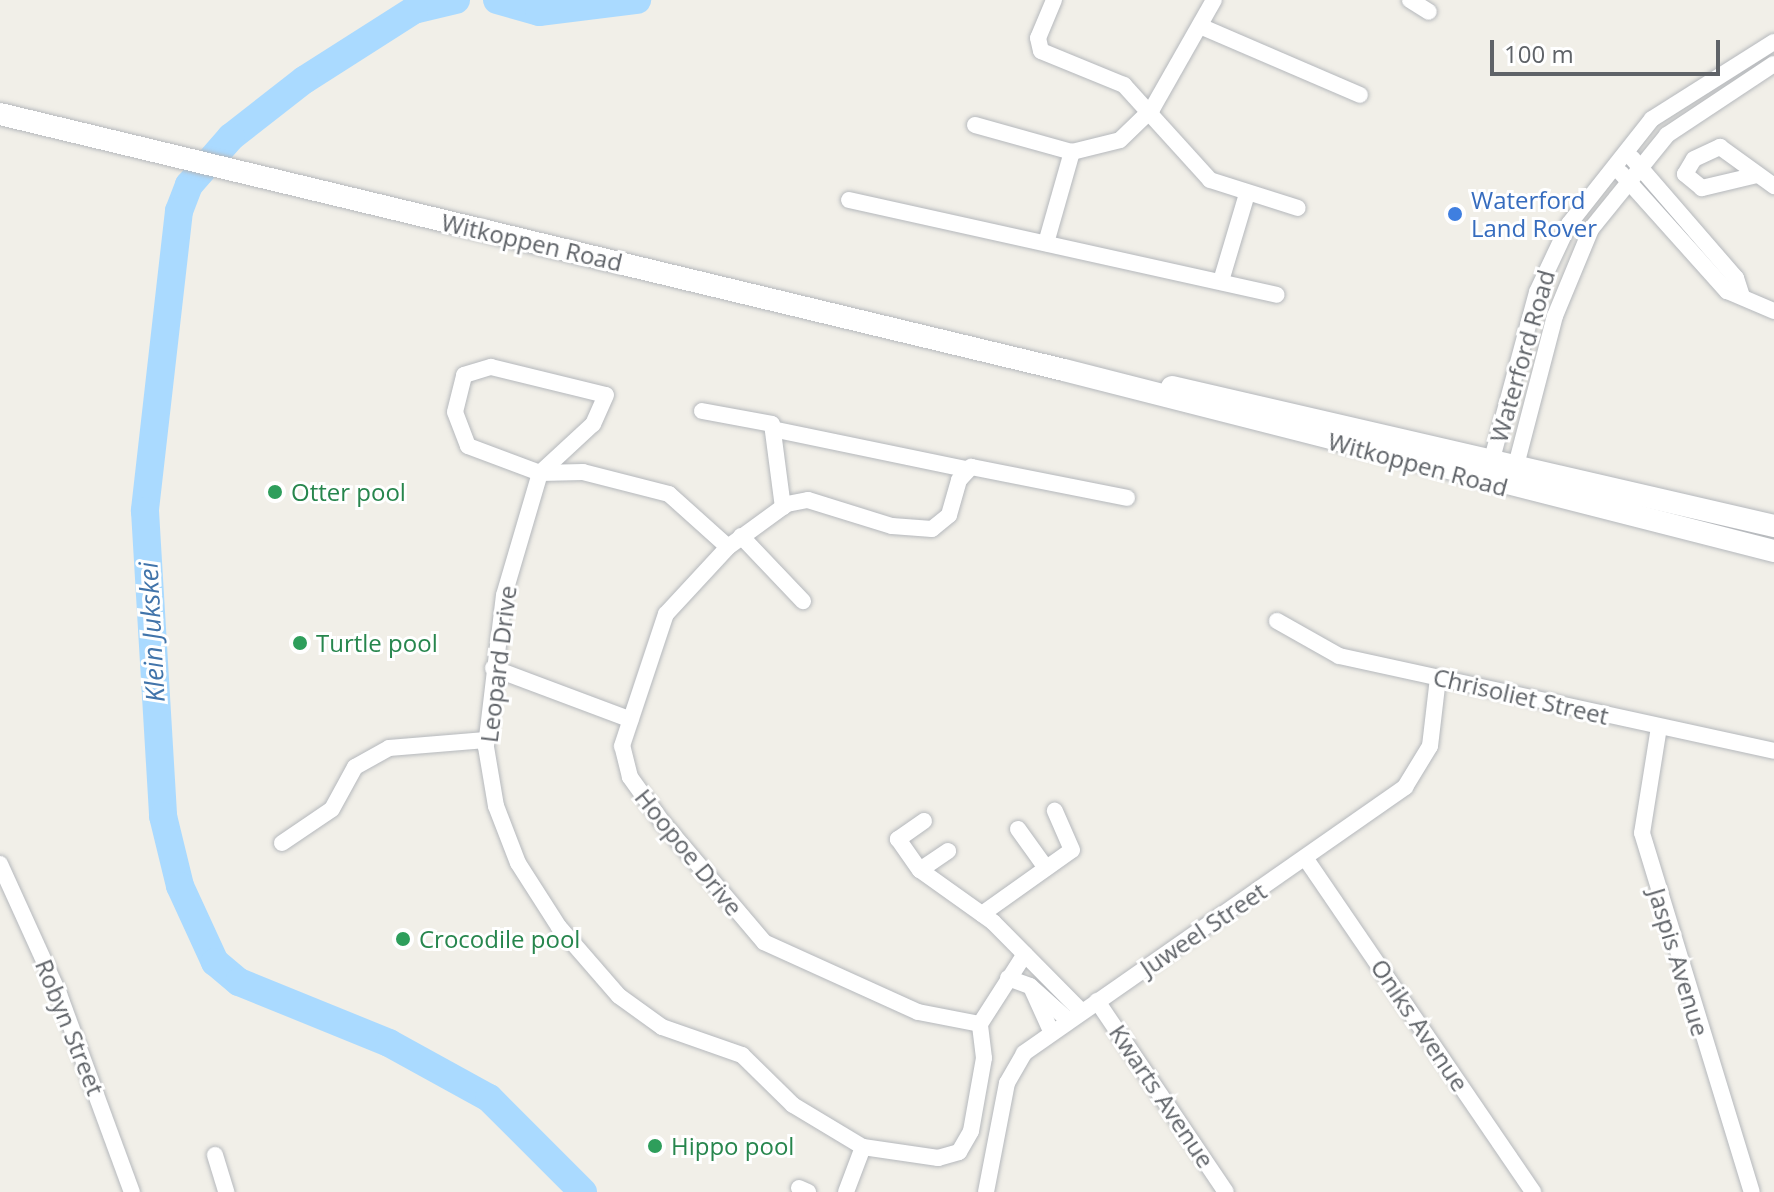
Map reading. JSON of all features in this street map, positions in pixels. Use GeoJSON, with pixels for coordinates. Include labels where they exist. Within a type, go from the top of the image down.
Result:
{"type":"FeatureCollection","features":[{"type":"Feature","properties":{"kind":"main road","name":"Witkoppen Road"},"geometry":{"type":"LineString","coordinates":[[0,114],[1064,370],[1486,483],[1774,551]]}},
{"type":"Feature","properties":{"kind":"main road","name":"Witkoppen Road"},"geometry":{"type":"LineString","coordinates":[[1064,370],[1312,413],[1774,526]]}},
{"type":"Feature","properties":{"kind":"street"},"geometry":{"type":"LineString","coordinates":[[1054,0],[1036,46],[1124,85],[1152,109],[1201,173],[1246,197],[1298,208]]}},
{"type":"Feature","properties":{"kind":"street"},"geometry":{"type":"LineString","coordinates":[[975,125],[1072,152],[1120,140],[1152,109],[1214,0]]}},
{"type":"Feature","properties":{"kind":"street"},"geometry":{"type":"LineString","coordinates":[[1410,0],[1429,12]]}},
{"type":"Feature","properties":{"kind":"street"},"geometry":{"type":"LineString","coordinates":[[1200,26],[1360,95]]}},
{"type":"Feature","properties":{"kind":"street","name":"Waterford Road"},"geometry":{"type":"LineString","coordinates":[[1486,483],[1545,271],[1612,163],[1684,93],[1774,42]]}},
{"type":"Feature","properties":{"kind":"street"},"geometry":{"type":"LineString","coordinates":[[1751,53],[1767,68]]}},
{"type":"Feature","properties":{"kind":"street","name":"Waterford Road"},"geometry":{"type":"LineString","coordinates":[[1510,488],[1565,285],[1591,229],[1638,166],[1700,109],[1767,68]]}},
{"type":"Feature","properties":{"kind":"street"},"geometry":{"type":"LineString","coordinates":[[1624,148],[1736,278],[1742,296]]}},
{"type":"Feature","properties":{"kind":"street"},"geometry":{"type":"LineString","coordinates":[[1046,243],[1072,152]]}},
{"type":"Feature","properties":{"kind":"street"},"geometry":{"type":"LineString","coordinates":[[1612,163],[1727,291],[1774,311]]}},
{"type":"Feature","properties":{"kind":"street"},"geometry":{"type":"LineString","coordinates":[[1757,175],[1774,186]]}},
{"type":"Feature","properties":{"kind":"street"},"geometry":{"type":"LineString","coordinates":[[1221,281],[1246,197]]}},
{"type":"Feature","properties":{"kind":"street"},"geometry":{"type":"LineString","coordinates":[[849,200],[1277,295]]}},
{"type":"Feature","properties":{"kind":"street","name":"Leopard Drive"},"geometry":{"type":"LineString","coordinates":[[540,473],[473,449],[459,431],[464,375],[491,367],[606,395],[593,424],[540,473],[507,579],[486,740],[496,806],[518,863],[613,990],[662,1027],[745,1057],[793,1105],[863,1147],[954,1156],[971,1131],[984,1058],[980,1024]]}},
{"type":"Feature","properties":{"kind":"street"},"geometry":{"type":"LineString","coordinates":[[702,411],[760,418],[777,430],[1127,498]]}},
{"type":"Feature","properties":{"kind":"street"},"geometry":{"type":"LineString","coordinates":[[777,430],[783,507],[808,500],[892,526],[939,526],[966,469]]}},
{"type":"Feature","properties":{"kind":"street"},"geometry":{"type":"LineString","coordinates":[[540,473],[583,472],[669,494],[734,542],[803,601]]}},
{"type":"Feature","properties":{"kind":"street","name":"Hoopoe Drive"},"geometry":{"type":"LineString","coordinates":[[783,507],[734,542],[661,622],[622,757],[630,777],[764,942],[910,1009],[980,1024]]}},
{"type":"Feature","properties":{"kind":"street","name":"Chrisoliet Street"},"geometry":{"type":"LineString","coordinates":[[1277,621],[1320,650],[1774,751]]}},
{"type":"Feature","properties":{"kind":"street"},"geometry":{"type":"LineString","coordinates":[[493,668],[631,720]]}},
{"type":"Feature","properties":{"kind":"street","name":"Juweel Street"},"geometry":{"type":"LineString","coordinates":[[986,1192],[1010,1075],[1051,1031],[1306,859],[1412,781],[1430,746],[1438,678]]}},
{"type":"Feature","properties":{"kind":"street","name":"Jaspis Avenue"},"geometry":{"type":"LineString","coordinates":[[1659,727],[1642,833],[1752,1192]]}},
{"type":"Feature","properties":{"kind":"street"},"geometry":{"type":"LineString","coordinates":[[282,843],[332,809],[355,767],[404,746],[486,740]]}},
{"type":"Feature","properties":{"kind":"street"},"geometry":{"type":"LineString","coordinates":[[982,914],[1073,847],[1055,811]]}},
{"type":"Feature","properties":{"kind":"street"},"geometry":{"type":"LineString","coordinates":[[924,821],[898,839],[920,870],[982,914],[1025,954],[1074,1016]]}},
{"type":"Feature","properties":{"kind":"street"},"geometry":{"type":"LineString","coordinates":[[1018,829],[1046,868]]}},
{"type":"Feature","properties":{"kind":"street"},"geometry":{"type":"LineString","coordinates":[[920,870],[948,851]]}},
{"type":"Feature","properties":{"kind":"street","name":"Oniks Avenue"},"geometry":{"type":"LineString","coordinates":[[1306,859],[1533,1192]]}},
{"type":"Feature","properties":{"kind":"street","name":"Robyn Street"},"geometry":{"type":"LineString","coordinates":[[0,864],[62,1002],[132,1192]]}},
{"type":"Feature","properties":{"kind":"street"},"geometry":{"type":"LineString","coordinates":[[980,1024],[1025,954]]}},
{"type":"Feature","properties":{"kind":"street"},"geometry":{"type":"LineString","coordinates":[[1008,978],[1030,986],[1074,1016]]}},
{"type":"Feature","properties":{"kind":"street"},"geometry":{"type":"LineString","coordinates":[[1030,986],[1051,1031]]}},
{"type":"Feature","properties":{"kind":"street","name":"Kwarts Avenue"},"geometry":{"type":"LineString","coordinates":[[1097,1001],[1226,1192]]}},
{"type":"Feature","properties":{"kind":"street"},"geometry":{"type":"LineString","coordinates":[[846,1192],[863,1147]]}},
{"type":"Feature","properties":{"kind":"street"},"geometry":{"type":"LineString","coordinates":[[215,1155],[226,1192]]}},
{"type":"Feature","properties":{"kind":"waterway","name":"Klein Jukskei"},"geometry":{"type":"LineString","coordinates":[[456,0],[414,10],[304,80],[231,137],[189,185],[179,211],[145,511],[163,816],[180,886],[215,962],[239,982],[389,1043],[489,1098],[583,1192]]}},
{"type":"Feature","properties":{"kind":"waterway","name":"Klein Jukskei"},"geometry":{"type":"LineString","coordinates":[[497,0],[539,12],[637,0]]}},
{"type":"Feature","properties":{"kind":"place","name":"Waterford Land Rover"},"geometry":{"type":"Point","coordinates":[1455,214]}},
{"type":"Feature","properties":{"kind":"place","name":"Otter pool"},"geometry":{"type":"Point","coordinates":[275,492]}},
{"type":"Feature","properties":{"kind":"place","name":"Turtle pool"},"geometry":{"type":"Point","coordinates":[300,643]}},
{"type":"Feature","properties":{"kind":"place","name":"Crocodile pool"},"geometry":{"type":"Point","coordinates":[403,939]}},
{"type":"Feature","properties":{"kind":"place","name":"Hippo pool"},"geometry":{"type":"Point","coordinates":[655,1146]}}]}
